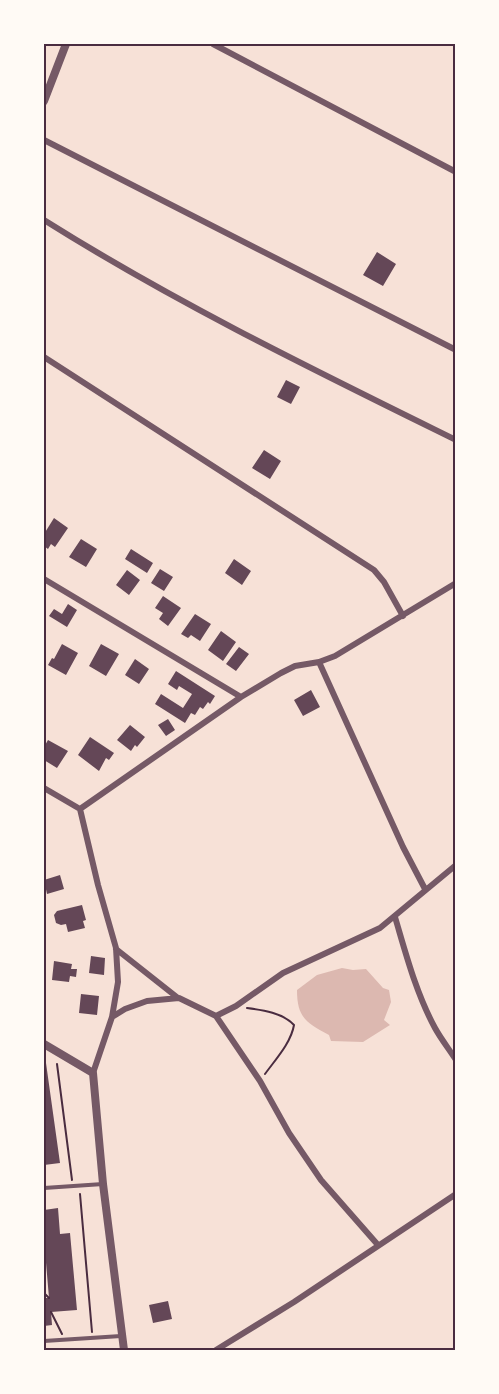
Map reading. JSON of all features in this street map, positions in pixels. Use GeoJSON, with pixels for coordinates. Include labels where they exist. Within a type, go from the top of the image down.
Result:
{"type":"FeatureCollection","features":[{"type":"Feature","properties":{"kind":"street"},"geometry":{"type":"LineString","coordinates":[[44,101],[66,44]]}},
{"type":"Feature","properties":{"kind":"street"},"geometry":{"type":"LineString","coordinates":[[213,44],[456,172]]}},
{"type":"Feature","properties":{"kind":"street"},"geometry":{"type":"LineString","coordinates":[[44,140],[456,350]]}},
{"type":"Feature","properties":{"kind":"street"},"geometry":{"type":"LineString","coordinates":[[44,220],[115,263],[283,355],[456,440]]}},
{"type":"Feature","properties":{"kind":"street"},"geometry":{"type":"LineString","coordinates":[[44,357],[374,570],[384,582],[403,616]]}},
{"type":"Feature","properties":{"kind":"street"},"geometry":{"type":"LineString","coordinates":[[44,579],[240,698]]}},
{"type":"Feature","properties":{"kind":"street"},"geometry":{"type":"LineString","coordinates":[[80,808],[240,698],[281,673],[295,666],[319,662],[352,648],[456,583]]}},
{"type":"Feature","properties":{"kind":"street"},"geometry":{"type":"LineString","coordinates":[[319,662],[403,847],[425,889]]}},
{"type":"Feature","properties":{"kind":"street"},"geometry":{"type":"LineString","coordinates":[[44,788],[80,808],[116,948],[118,982],[112,1017],[93,1073],[103,1184],[124,1350]]}},
{"type":"Feature","properties":{"kind":"street"},"geometry":{"type":"LineString","coordinates":[[216,1016],[283,973],[380,928],[456,865]]}},
{"type":"Feature","properties":{"kind":"street"},"geometry":{"type":"LineString","coordinates":[[395,917],[413,979],[424,1006],[435,1029],[456,1060]]}},
{"type":"Feature","properties":{"kind":"street"},"geometry":{"type":"LineString","coordinates":[[116,948],[178,998],[216,1016],[260,1081],[289,1133],[321,1180],[378,1245]]}},
{"type":"Feature","properties":{"kind":"street"},"geometry":{"type":"LineString","coordinates":[[112,1017],[125,1009],[147,1001],[178,998]]}},
{"type":"Feature","properties":{"kind":"street"},"geometry":{"type":"LineString","coordinates":[[44,1044],[93,1073]]}},
{"type":"Feature","properties":{"kind":"street"},"geometry":{"type":"LineString","coordinates":[[216,1350],[294,1302],[456,1194]]}},
{"type":"Feature","properties":{"kind":"lane"},"geometry":{"type":"LineString","coordinates":[[44,1188],[103,1184]]}},
{"type":"Feature","properties":{"kind":"lane"},"geometry":{"type":"LineString","coordinates":[[44,1341],[122,1336]]}},
{"type":"Feature","properties":{"kind":"path"},"geometry":{"type":"LineString","coordinates":[[236,1005],[278,1015],[290,1020],[294,1025],[280,1054],[260,1081]]}},
{"type":"Feature","properties":{"kind":"path"},"geometry":{"type":"LineString","coordinates":[[57,1063],[73,1186]]}},
{"type":"Feature","properties":{"kind":"path"},"geometry":{"type":"LineString","coordinates":[[79,1185],[92,1338]]}},
{"type":"Feature","properties":{"kind":"path"},"geometry":{"type":"LineString","coordinates":[[44,1293],[49,1298]]}},
{"type":"Feature","properties":{"kind":"path"},"geometry":{"type":"LineString","coordinates":[[51,1312],[65,1340]]}},
{"type":"Feature","properties":{"kind":"shaded area"},"geometry":{"type":"Polygon","coordinates":[[[342,968],[366,969],[383,988],[389,990],[391,1002],[384,1020],[390,1025],[363,1042],[331,1041],[329,1035],[314,1027],[304,1018],[299,1007],[297,990],[317,975],[342,968]]]}},
{"type":"Feature","properties":{"kind":"building"},"geometry":{"type":"Polygon","coordinates":[[[377,252],[396,264],[383,286],[363,275],[377,252]]]}},
{"type":"Feature","properties":{"kind":"building"},"geometry":{"type":"Polygon","coordinates":[[[286,380],[300,387],[291,404],[277,397],[286,380]]]}},
{"type":"Feature","properties":{"kind":"building"},"geometry":{"type":"Polygon","coordinates":[[[264,450],[281,461],[270,479],[252,468],[264,450]]]}},
{"type":"Feature","properties":{"kind":"building"},"geometry":{"type":"Polygon","coordinates":[[[54,518],[68,528],[55,547],[51,544],[48,549],[44,546],[44,534],[54,518]]]}},
{"type":"Feature","properties":{"kind":"building"},"geometry":{"type":"Polygon","coordinates":[[[81,539],[97,549],[86,567],[69,557],[81,539]]]}},
{"type":"Feature","properties":{"kind":"building"},"geometry":{"type":"Polygon","coordinates":[[[131,549],[153,563],[147,573],[125,559],[131,549]]]}},
{"type":"Feature","properties":{"kind":"building"},"geometry":{"type":"Polygon","coordinates":[[[234,559],[251,571],[242,585],[225,573],[234,559]]]}},
{"type":"Feature","properties":{"kind":"building"},"geometry":{"type":"Polygon","coordinates":[[[160,569],[173,577],[164,591],[151,583],[160,569]]]}},
{"type":"Feature","properties":{"kind":"building"},"geometry":{"type":"Polygon","coordinates":[[[127,570],[140,580],[129,595],[116,585],[127,570]]]}},
{"type":"Feature","properties":{"kind":"building"},"geometry":{"type":"Polygon","coordinates":[[[163,596],[181,608],[168,626],[159,619],[163,613],[155,608],[163,596]]]}},
{"type":"Feature","properties":{"kind":"building"},"geometry":{"type":"Polygon","coordinates":[[[68,604],[77,610],[67,627],[49,616],[54,609],[62,614],[68,604]]]}},
{"type":"Feature","properties":{"kind":"building"},"geometry":{"type":"Polygon","coordinates":[[[195,614],[211,624],[200,641],[191,635],[188,638],[181,634],[195,614]]]}},
{"type":"Feature","properties":{"kind":"building"},"geometry":{"type":"Polygon","coordinates":[[[221,631],[236,642],[223,661],[208,650],[221,631]]]}},
{"type":"Feature","properties":{"kind":"building"},"geometry":{"type":"Polygon","coordinates":[[[62,644],[78,653],[66,675],[48,665],[62,644]]]}},
{"type":"Feature","properties":{"kind":"building"},"geometry":{"type":"Polygon","coordinates":[[[101,644],[119,654],[106,676],[89,666],[101,644]]]}},
{"type":"Feature","properties":{"kind":"building"},"geometry":{"type":"Polygon","coordinates":[[[239,647],[249,654],[236,671],[226,664],[239,647]]]}},
{"type":"Feature","properties":{"kind":"building"},"geometry":{"type":"Polygon","coordinates":[[[135,659],[149,669],[139,684],[125,675],[135,659]]]}},
{"type":"Feature","properties":{"kind":"building"},"geometry":{"type":"Polygon","coordinates":[[[176,671],[215,696],[210,704],[208,702],[203,709],[200,707],[195,715],[191,713],[185,723],[155,704],[161,694],[183,708],[192,694],[179,686],[177,690],[168,684],[176,671]]]}},
{"type":"Feature","properties":{"kind":"building"},"geometry":{"type":"Polygon","coordinates":[[[311,690],[320,707],[303,716],[294,700],[311,690]]]}},
{"type":"Feature","properties":{"kind":"building"},"geometry":{"type":"Polygon","coordinates":[[[168,719],[175,730],[166,736],[158,725],[168,719]]]}},
{"type":"Feature","properties":{"kind":"building"},"geometry":{"type":"Polygon","coordinates":[[[130,725],[145,737],[131,751],[117,740],[130,725]]]}},
{"type":"Feature","properties":{"kind":"building"},"geometry":{"type":"Polygon","coordinates":[[[90,737],[114,753],[109,760],[106,758],[99,771],[78,755],[90,737]]]}},
{"type":"Feature","properties":{"kind":"building"},"geometry":{"type":"Polygon","coordinates":[[[48,740],[68,751],[57,768],[44,760],[44,747],[48,740]]]}},
{"type":"Feature","properties":{"kind":"building"},"geometry":{"type":"Polygon","coordinates":[[[60,875],[64,889],[47,894],[44,880],[60,875]]]}},
{"type":"Feature","properties":{"kind":"building"},"geometry":{"type":"Polygon","coordinates":[[[82,905],[86,920],[83,921],[85,928],[68,932],[66,924],[56,923],[54,915],[57,911],[82,905]]]}},
{"type":"Feature","properties":{"kind":"building"},"geometry":{"type":"Polygon","coordinates":[[[91,956],[105,958],[104,975],[89,973],[91,956]]]}},
{"type":"Feature","properties":{"kind":"building"},"geometry":{"type":"Polygon","coordinates":[[[54,961],[72,964],[71,969],[77,969],[76,977],[70,976],[69,982],[52,980],[54,961]]]}},
{"type":"Feature","properties":{"kind":"building"},"geometry":{"type":"Polygon","coordinates":[[[81,994],[99,996],[97,1015],[79,1013],[81,994]]]}},
{"type":"Feature","properties":{"kind":"building"},"geometry":{"type":"Polygon","coordinates":[[[44,1062],[46,1063],[60,1163],[44,1165],[44,1062]]]}},
{"type":"Feature","properties":{"kind":"building"},"geometry":{"type":"Polygon","coordinates":[[[58,1208],[60,1234],[70,1233],[77,1310],[51,1312],[52,1325],[44,1326],[44,1298],[49,1298],[44,1210],[58,1208]]]}},
{"type":"Feature","properties":{"kind":"building"},"geometry":{"type":"Polygon","coordinates":[[[168,1301],[172,1319],[153,1323],[149,1305],[168,1301]]]}}]}
